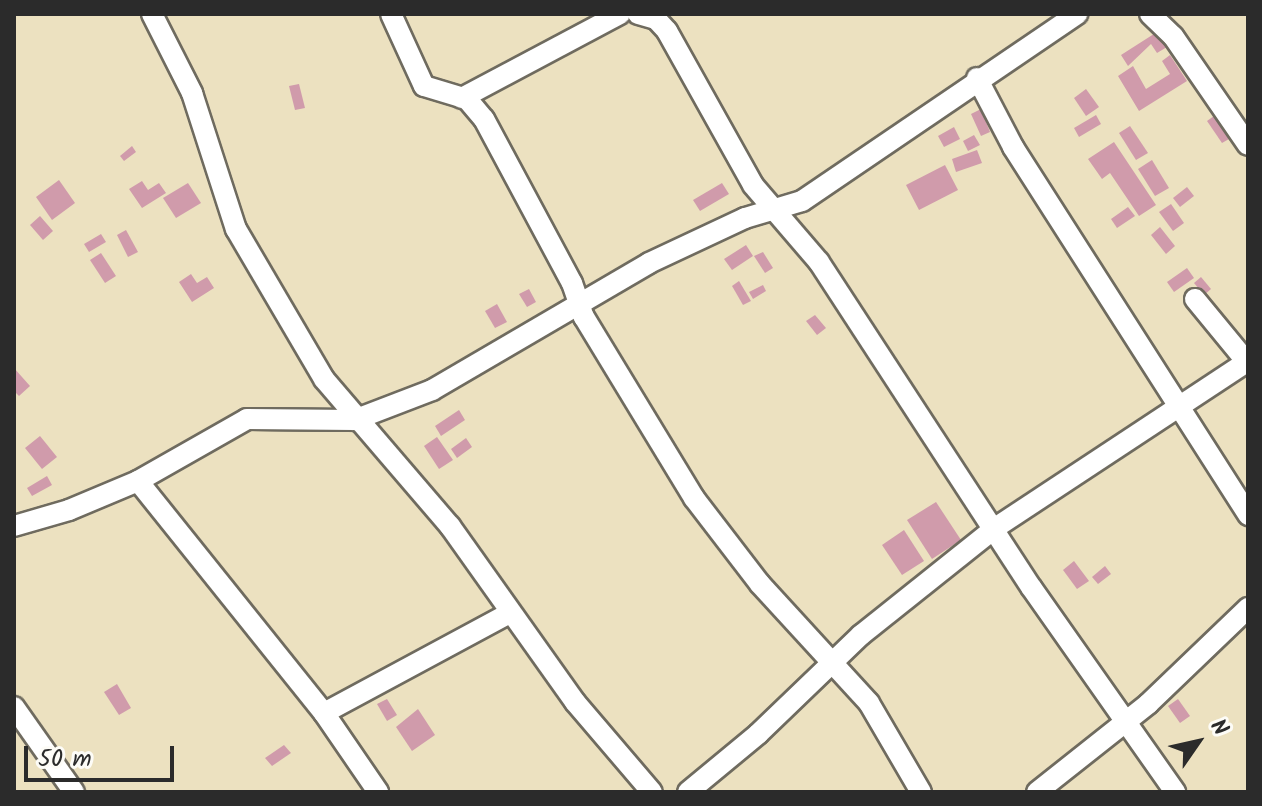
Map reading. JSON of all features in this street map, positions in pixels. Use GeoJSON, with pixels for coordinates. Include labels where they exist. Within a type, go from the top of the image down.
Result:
{"type":"FeatureCollection","features":[{"type":"Feature","properties":{"kind":"street"},"geometry":{"type":"LineString","coordinates":[[152,14],[192,93],[236,229],[324,379],[354,420],[450,526],[575,702],[652,792]]}},
{"type":"Feature","properties":{"kind":"street"},"geometry":{"type":"LineString","coordinates":[[391,14],[424,86],[462,98],[484,119],[631,399],[694,498],[760,584],[869,703],[921,792]]}},
{"type":"Feature","properties":{"kind":"street"},"geometry":{"type":"LineString","coordinates":[[462,98],[620,14]]}},
{"type":"Feature","properties":{"kind":"street"},"geometry":{"type":"LineString","coordinates":[[638,14],[656,19],[667,31],[753,185],[819,262],[1031,587],[1129,721],[1175,792]]}},
{"type":"Feature","properties":{"kind":"street"},"geometry":{"type":"LineString","coordinates":[[14,526],[69,510],[138,481],[247,419],[354,420],[386,411],[469,371],[649,263],[745,218],[777,210],[822,188],[977,78],[1077,14]]}},
{"type":"Feature","properties":{"kind":"street"},"geometry":{"type":"LineString","coordinates":[[1150,14],[1173,36],[1248,145]]}},
{"type":"Feature","properties":{"kind":"street"},"geometry":{"type":"LineString","coordinates":[[977,78],[1013,147],[1248,515]]}},
{"type":"Feature","properties":{"kind":"street"},"geometry":{"type":"LineString","coordinates":[[688,792],[758,734],[831,662],[995,528],[1247,362],[1195,299]]}},
{"type":"Feature","properties":{"kind":"street"},"geometry":{"type":"LineString","coordinates":[[138,481],[324,713],[378,792]]}},
{"type":"Feature","properties":{"kind":"street"},"geometry":{"type":"LineString","coordinates":[[1037,792],[1129,721],[1248,608]]}},
{"type":"Feature","properties":{"kind":"street"},"geometry":{"type":"LineString","coordinates":[[324,713],[510,613]]}},
{"type":"Feature","properties":{"kind":"street"},"geometry":{"type":"LineString","coordinates":[[14,707],[74,792]]}},
{"type":"Feature","properties":{"kind":"building"},"geometry":{"type":"Polygon","coordinates":[[[1157,32],[1167,47],[1157,53],[1151,44],[1128,66],[1121,55],[1157,32]]]}},
{"type":"Feature","properties":{"kind":"building"},"geometry":{"type":"Polygon","coordinates":[[[1170,55],[1187,81],[1139,111],[1118,76],[1133,66],[1146,89],[1170,74],[1162,61],[1170,55]]]}},
{"type":"Feature","properties":{"kind":"building"},"geometry":{"type":"Polygon","coordinates":[[[299,84],[305,108],[295,110],[289,86],[299,84]]]}},
{"type":"Feature","properties":{"kind":"building"},"geometry":{"type":"Polygon","coordinates":[[[1086,89],[1099,107],[1086,116],[1074,98],[1086,89]]]}},
{"type":"Feature","properties":{"kind":"building"},"geometry":{"type":"Polygon","coordinates":[[[981,109],[990,132],[981,136],[971,114],[981,109]]]}},
{"type":"Feature","properties":{"kind":"building"},"geometry":{"type":"Polygon","coordinates":[[[1096,115],[1101,124],[1079,137],[1074,128],[1096,115]]]}},
{"type":"Feature","properties":{"kind":"building"},"geometry":{"type":"Polygon","coordinates":[[[1214,116],[1229,139],[1222,143],[1207,121],[1214,116]]]}},
{"type":"Feature","properties":{"kind":"building"},"geometry":{"type":"Polygon","coordinates":[[[1130,126],[1148,153],[1136,160],[1119,133],[1130,126]]]}},
{"type":"Feature","properties":{"kind":"building"},"geometry":{"type":"Polygon","coordinates":[[[954,127],[960,139],[944,147],[938,136],[954,127]]]}},
{"type":"Feature","properties":{"kind":"building"},"geometry":{"type":"Polygon","coordinates":[[[974,135],[980,145],[968,151],[963,141],[974,135]]]}},
{"type":"Feature","properties":{"kind":"building"},"geometry":{"type":"Polygon","coordinates":[[[1114,142],[1156,205],[1139,216],[1110,173],[1102,179],[1088,159],[1114,142]]]}},
{"type":"Feature","properties":{"kind":"building"},"geometry":{"type":"Polygon","coordinates":[[[132,146],[136,152],[124,161],[120,156],[132,146]]]}},
{"type":"Feature","properties":{"kind":"building"},"geometry":{"type":"Polygon","coordinates":[[[977,150],[982,163],[956,172],[952,159],[977,150]]]}},
{"type":"Feature","properties":{"kind":"building"},"geometry":{"type":"Polygon","coordinates":[[[1152,160],[1169,188],[1155,196],[1138,169],[1152,160]]]}},
{"type":"Feature","properties":{"kind":"building"},"geometry":{"type":"Polygon","coordinates":[[[945,165],[958,190],[919,210],[906,185],[945,165]]]}},
{"type":"Feature","properties":{"kind":"building"},"geometry":{"type":"Polygon","coordinates":[[[59,180],[75,203],[52,220],[36,197],[59,180]]]}},
{"type":"Feature","properties":{"kind":"building"},"geometry":{"type":"Polygon","coordinates":[[[142,181],[148,190],[159,183],[166,193],[142,208],[129,189],[142,181]]]}},
{"type":"Feature","properties":{"kind":"building"},"geometry":{"type":"Polygon","coordinates":[[[188,183],[201,203],[176,218],[163,198],[188,183]]]}},
{"type":"Feature","properties":{"kind":"building"},"geometry":{"type":"Polygon","coordinates":[[[722,183],[729,194],[700,211],[693,200],[722,183]]]}},
{"type":"Feature","properties":{"kind":"building"},"geometry":{"type":"Polygon","coordinates":[[[1187,187],[1194,196],[1180,207],[1173,198],[1187,187]]]}},
{"type":"Feature","properties":{"kind":"building"},"geometry":{"type":"Polygon","coordinates":[[[1171,204],[1184,223],[1173,231],[1159,212],[1171,204]]]}},
{"type":"Feature","properties":{"kind":"building"},"geometry":{"type":"Polygon","coordinates":[[[1128,207],[1135,216],[1117,228],[1111,219],[1128,207]]]}},
{"type":"Feature","properties":{"kind":"building"},"geometry":{"type":"Polygon","coordinates":[[[40,216],[53,231],[43,240],[30,225],[40,216]]]}},
{"type":"Feature","properties":{"kind":"building"},"geometry":{"type":"Polygon","coordinates":[[[1160,227],[1175,246],[1166,254],[1151,235],[1160,227]]]}},
{"type":"Feature","properties":{"kind":"building"},"geometry":{"type":"Polygon","coordinates":[[[126,230],[138,252],[128,257],[117,235],[126,230]]]}},
{"type":"Feature","properties":{"kind":"building"},"geometry":{"type":"Polygon","coordinates":[[[101,234],[106,242],[89,252],[84,244],[101,234]]]}},
{"type":"Feature","properties":{"kind":"building"},"geometry":{"type":"Polygon","coordinates":[[[746,245],[753,256],[732,270],[724,259],[746,245]]]}},
{"type":"Feature","properties":{"kind":"building"},"geometry":{"type":"Polygon","coordinates":[[[763,252],[773,268],[765,273],[754,256],[763,252]]]}},
{"type":"Feature","properties":{"kind":"building"},"geometry":{"type":"Polygon","coordinates":[[[101,253],[116,276],[105,283],[90,260],[101,253]]]}},
{"type":"Feature","properties":{"kind":"building"},"geometry":{"type":"Polygon","coordinates":[[[1187,268],[1194,278],[1174,292],[1167,282],[1187,268]]]}},
{"type":"Feature","properties":{"kind":"building"},"geometry":{"type":"Polygon","coordinates":[[[191,274],[197,283],[207,277],[214,288],[192,302],[179,282],[191,274]]]}},
{"type":"Feature","properties":{"kind":"building"},"geometry":{"type":"Polygon","coordinates":[[[1201,277],[1211,289],[1204,295],[1194,283],[1201,277]]]}},
{"type":"Feature","properties":{"kind":"building"},"geometry":{"type":"Polygon","coordinates":[[[739,281],[751,301],[743,305],[732,286],[739,281]]]}},
{"type":"Feature","properties":{"kind":"building"},"geometry":{"type":"Polygon","coordinates":[[[763,285],[766,291],[753,299],[749,292],[763,285]]]}},
{"type":"Feature","properties":{"kind":"building"},"geometry":{"type":"Polygon","coordinates":[[[529,289],[536,302],[527,307],[519,294],[529,289]]]}},
{"type":"Feature","properties":{"kind":"building"},"geometry":{"type":"Polygon","coordinates":[[[497,304],[507,322],[495,328],[485,311],[497,304]]]}},
{"type":"Feature","properties":{"kind":"building"},"geometry":{"type":"Polygon","coordinates":[[[815,315],[826,328],[817,335],[806,321],[815,315]]]}},
{"type":"Feature","properties":{"kind":"building"},"geometry":{"type":"Polygon","coordinates":[[[14,368],[30,386],[19,396],[14,391],[14,368]]]}},
{"type":"Feature","properties":{"kind":"building"},"geometry":{"type":"Polygon","coordinates":[[[459,410],[465,420],[441,436],[435,426],[459,410]]]}},
{"type":"Feature","properties":{"kind":"building"},"geometry":{"type":"Polygon","coordinates":[[[40,436],[57,457],[42,469],[25,448],[40,436]]]}},
{"type":"Feature","properties":{"kind":"building"},"geometry":{"type":"Polygon","coordinates":[[[437,437],[453,460],[439,469],[424,446],[437,437]]]}},
{"type":"Feature","properties":{"kind":"building"},"geometry":{"type":"Polygon","coordinates":[[[466,438],[472,447],[457,458],[451,449],[466,438]]]}},
{"type":"Feature","properties":{"kind":"building"},"geometry":{"type":"Polygon","coordinates":[[[47,476],[52,485],[32,496],[27,488],[47,476]]]}},
{"type":"Feature","properties":{"kind":"building"},"geometry":{"type":"Polygon","coordinates":[[[936,502],[961,540],[932,559],[907,520],[936,502]]]}},
{"type":"Feature","properties":{"kind":"building"},"geometry":{"type":"Polygon","coordinates":[[[904,530],[924,561],[902,575],[882,545],[904,530]]]}},
{"type":"Feature","properties":{"kind":"building"},"geometry":{"type":"Polygon","coordinates":[[[1074,561],[1089,581],[1077,589],[1063,570],[1074,561]]]}},
{"type":"Feature","properties":{"kind":"building"},"geometry":{"type":"Polygon","coordinates":[[[1105,566],[1111,574],[1098,584],[1092,577],[1105,566]]]}},
{"type":"Feature","properties":{"kind":"building"},"geometry":{"type":"Polygon","coordinates":[[[117,684],[131,708],[119,715],[104,692],[117,684]]]}},
{"type":"Feature","properties":{"kind":"building"},"geometry":{"type":"Polygon","coordinates":[[[387,699],[397,715],[387,721],[377,704],[387,699]]]}},
{"type":"Feature","properties":{"kind":"building"},"geometry":{"type":"Polygon","coordinates":[[[1178,699],[1190,716],[1180,723],[1168,706],[1178,699]]]}},
{"type":"Feature","properties":{"kind":"building"},"geometry":{"type":"Polygon","coordinates":[[[418,709],[435,735],[412,751],[396,727],[418,709]]]}},
{"type":"Feature","properties":{"kind":"building"},"geometry":{"type":"Polygon","coordinates":[[[284,745],[291,753],[272,766],[265,758],[284,745]]]}}]}
